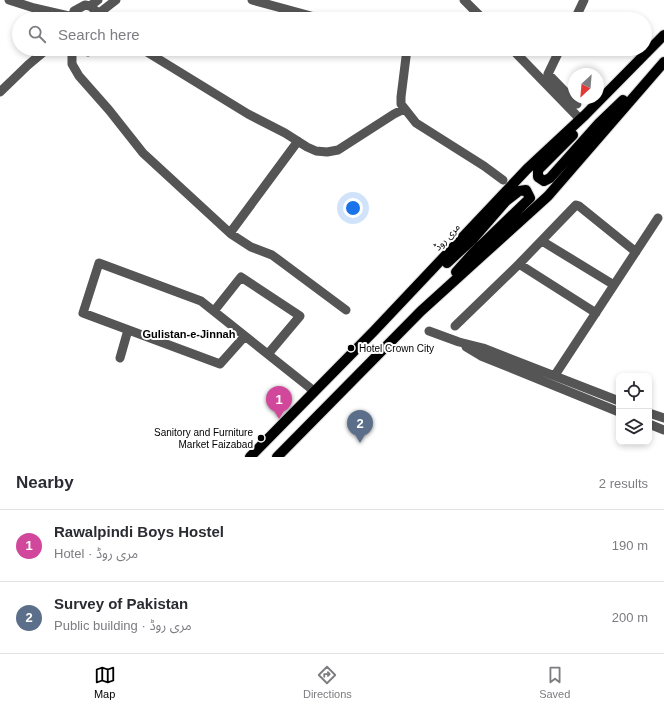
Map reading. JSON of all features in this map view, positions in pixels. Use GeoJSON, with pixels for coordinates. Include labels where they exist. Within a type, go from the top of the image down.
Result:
{"type":"FeatureCollection","features":[{"type":"Feature","properties":{"kind":"main road","name":"مری روڈ"},"geometry":{"type":"LineString","coordinates":[[652,48],[664,35]]}},
{"type":"Feature","properties":{"kind":"main road","name":"مری روڈ"},"geometry":{"type":"LineString","coordinates":[[250,457],[374,331],[527,169],[580,120],[644,56]]}},
{"type":"Feature","properties":{"kind":"main road"},"geometry":{"type":"LineString","coordinates":[[645,56],[602,106],[538,170],[538,176],[544,180],[550,178],[599,123],[662,63]]}},
{"type":"Feature","properties":{"kind":"main road"},"geometry":{"type":"LineString","coordinates":[[421,311],[548,196],[662,63]]}},
{"type":"Feature","properties":{"kind":"main road"},"geometry":{"type":"LineString","coordinates":[[277,457],[421,311],[473,253],[530,198],[526,190],[519,191],[506,201],[473,239],[374,331]]}},
{"type":"Feature","properties":{"kind":"street"},"geometry":{"type":"LineString","coordinates":[[9,0],[50,12]]}},
{"type":"Feature","properties":{"kind":"street"},"geometry":{"type":"LineString","coordinates":[[90,6],[98,0]]}},
{"type":"Feature","properties":{"kind":"street"},"geometry":{"type":"LineString","coordinates":[[101,12],[116,0]]}},
{"type":"Feature","properties":{"kind":"street"},"geometry":{"type":"LineString","coordinates":[[252,0],[296,12]]}},
{"type":"Feature","properties":{"kind":"street"},"geometry":{"type":"LineString","coordinates":[[464,0],[476,12]]}},
{"type":"Feature","properties":{"kind":"street"},"geometry":{"type":"LineString","coordinates":[[578,12],[584,0]]}},
{"type":"Feature","properties":{"kind":"street"},"geometry":{"type":"LineString","coordinates":[[74,12],[85,5],[90,6],[94,12]]}},
{"type":"Feature","properties":{"kind":"street"},"geometry":{"type":"LineString","coordinates":[[0,92],[39,56]]}},
{"type":"Feature","properties":{"kind":"street"},"geometry":{"type":"LineString","coordinates":[[72,56],[72,64],[79,76],[109,110],[143,153],[206,213],[230,233],[251,247],[272,255],[346,310]]}},
{"type":"Feature","properties":{"kind":"street"},"geometry":{"type":"LineString","coordinates":[[153,56],[248,114],[316,151],[327,152],[338,150],[404,109]]}},
{"type":"Feature","properties":{"kind":"street"},"geometry":{"type":"LineString","coordinates":[[406,56],[401,97],[401,104],[404,109],[416,122],[503,180]]}},
{"type":"Feature","properties":{"kind":"street"},"geometry":{"type":"LineString","coordinates":[[519,56],[580,120]]}},
{"type":"Feature","properties":{"kind":"street"},"geometry":{"type":"LineString","coordinates":[[557,56],[548,74],[568,95]]}},
{"type":"Feature","properties":{"kind":"street"},"geometry":{"type":"LineString","coordinates":[[230,233],[298,141]]}},
{"type":"Feature","properties":{"kind":"street"},"geometry":{"type":"LineString","coordinates":[[455,326],[542,241],[576,205],[636,252]]}},
{"type":"Feature","properties":{"kind":"street"},"geometry":{"type":"LineString","coordinates":[[555,375],[658,218]]}},
{"type":"Feature","properties":{"kind":"street"},"geometry":{"type":"LineString","coordinates":[[542,241],[614,285]]}},
{"type":"Feature","properties":{"kind":"street"},"geometry":{"type":"LineString","coordinates":[[245,336],[220,364],[83,313],[99,263],[201,302],[245,336],[268,354],[314,392]]}},
{"type":"Feature","properties":{"kind":"street"},"geometry":{"type":"LineString","coordinates":[[519,264],[596,314]]}},
{"type":"Feature","properties":{"kind":"street"},"geometry":{"type":"LineString","coordinates":[[214,312],[241,277],[300,316],[268,354]]}},
{"type":"Feature","properties":{"kind":"street"},"geometry":{"type":"LineString","coordinates":[[120,358],[128,330]]}},
{"type":"Feature","properties":{"kind":"street"},"geometry":{"type":"LineString","coordinates":[[429,331],[459,342],[483,348],[616,400]]}},
{"type":"Feature","properties":{"kind":"street"},"geometry":{"type":"LineString","coordinates":[[459,342],[481,356],[616,411]]}},
{"type":"Feature","properties":{"kind":"street"},"geometry":{"type":"LineString","coordinates":[[652,414],[664,418]]}},
{"type":"Feature","properties":{"kind":"street"},"geometry":{"type":"LineString","coordinates":[[652,425],[664,430]]}},
{"type":"Feature","properties":{"kind":"place","name":"Hotel Crown City"},"geometry":{"type":"Point","coordinates":[351,348]}},
{"type":"Feature","properties":{"kind":"place","name":"Rawalpindi Boys Hostel"},"geometry":{"type":"Point","coordinates":[279,419]}},
{"type":"Feature","properties":{"kind":"place","name":"Sanitory and Furniture Market Faizabad"},"geometry":{"type":"Point","coordinates":[261,438]}},
{"type":"Feature","properties":{"kind":"place","name":"Survey of Pakistan"},"geometry":{"type":"Point","coordinates":[360,443]}},
{"type":"Feature","properties":{"kind":"district","name":"Gulistan-e-Jinnah"},"geometry":{"type":"Point","coordinates":[189,334]}}]}
